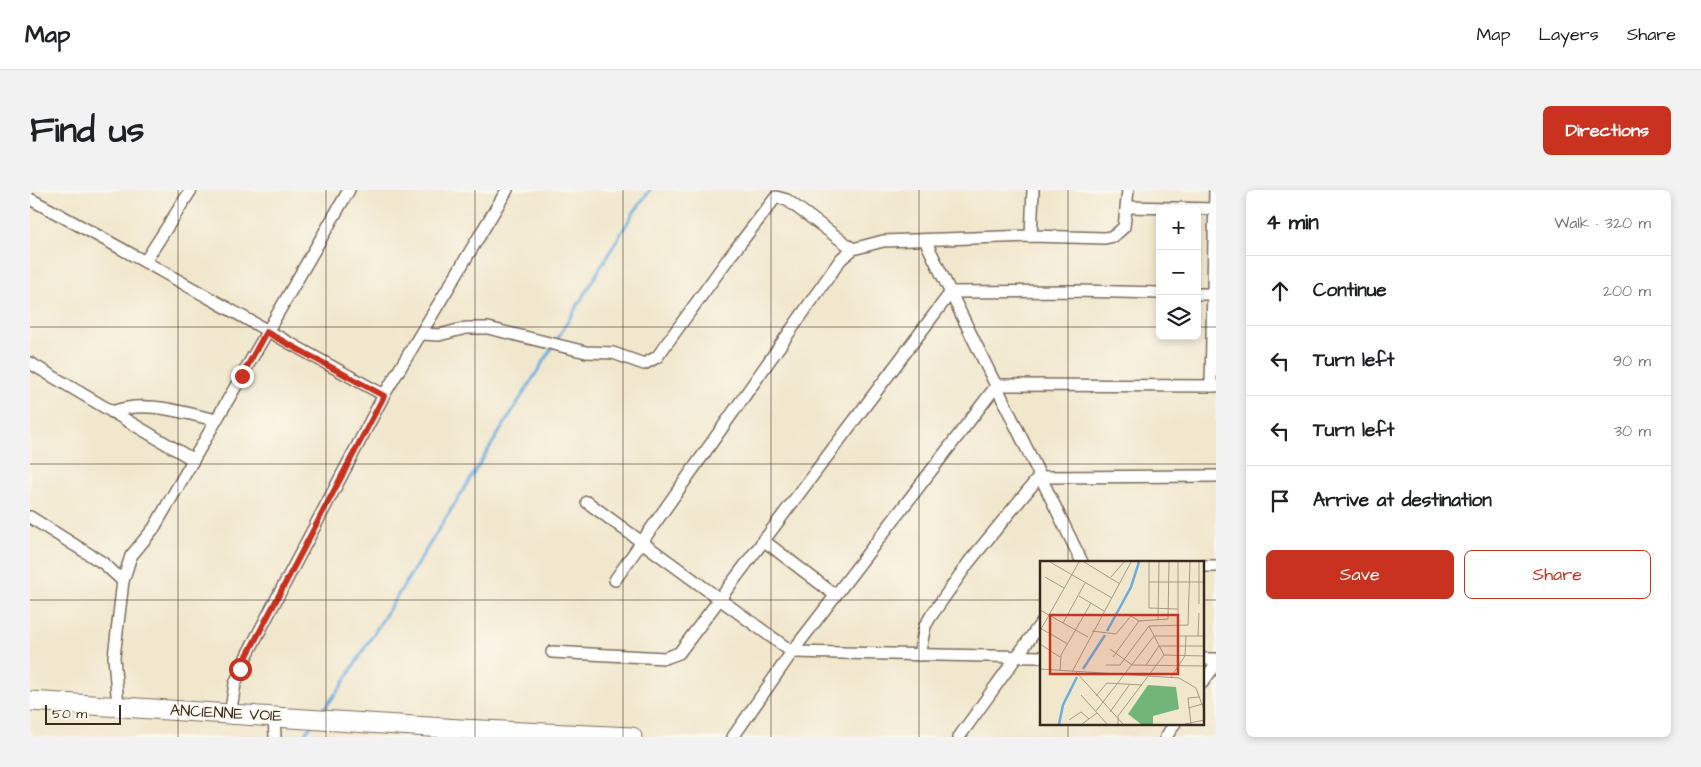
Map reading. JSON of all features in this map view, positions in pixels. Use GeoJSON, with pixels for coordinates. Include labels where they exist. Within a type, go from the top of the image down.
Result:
{"type":"FeatureCollection","features":[{"type":"Feature","properties":{"kind":"main road","name":"ANCIENNE VOIE"},"geometry":{"type":"LineString","coordinates":[[30,701],[230,715],[274,715],[459,733],[632,737]]}},
{"type":"Feature","properties":{"kind":"street"},"geometry":{"type":"LineString","coordinates":[[146,260],[191,190]]}},
{"type":"Feature","properties":{"kind":"street"},"geometry":{"type":"LineString","coordinates":[[118,706],[114,657],[123,581],[131,556],[154,528],[192,459],[349,190]]}},
{"type":"Feature","properties":{"kind":"street"},"geometry":{"type":"LineString","coordinates":[[230,715],[235,684],[244,662],[384,396],[423,334],[507,190]]}},
{"type":"Feature","properties":{"kind":"street"},"geometry":{"type":"LineString","coordinates":[[1031,236],[1033,190]]}},
{"type":"Feature","properties":{"kind":"street"},"geometry":{"type":"LineString","coordinates":[[615,580],[829,276],[841,260],[853,249],[883,240],[1031,236],[1105,238],[1114,236],[1124,227],[1128,208],[1128,190]]}},
{"type":"Feature","properties":{"kind":"street"},"geometry":{"type":"LineString","coordinates":[[997,384],[1214,386],[1215,190]]}},
{"type":"Feature","properties":{"kind":"street"},"geometry":{"type":"LineString","coordinates":[[423,334],[439,335],[466,328],[488,328],[586,352],[613,353],[644,364],[657,357],[728,259],[776,197],[788,200],[853,249]]}},
{"type":"Feature","properties":{"kind":"street"},"geometry":{"type":"LineString","coordinates":[[30,199],[146,260],[266,332],[384,396]]}},
{"type":"Feature","properties":{"kind":"street"},"geometry":{"type":"LineString","coordinates":[[1128,208],[1215,209]]}},
{"type":"Feature","properties":{"kind":"street"},"geometry":{"type":"LineString","coordinates":[[926,240],[997,384],[1039,477],[1081,561]]}},
{"type":"Feature","properties":{"kind":"street"},"geometry":{"type":"LineString","coordinates":[[951,292],[1156,293]]}},
{"type":"Feature","properties":{"kind":"street"},"geometry":{"type":"LineString","coordinates":[[552,652],[672,657],[682,650],[951,292]]}},
{"type":"Feature","properties":{"kind":"street"},"geometry":{"type":"LineString","coordinates":[[1201,294],[1215,294]]}},
{"type":"Feature","properties":{"kind":"street"},"geometry":{"type":"LineString","coordinates":[[30,363],[192,459]]}},
{"type":"Feature","properties":{"kind":"street"},"geometry":{"type":"LineString","coordinates":[[733,737],[792,652],[997,384]]}},
{"type":"Feature","properties":{"kind":"street"},"geometry":{"type":"LineString","coordinates":[[112,412],[128,407],[147,406],[216,420]]}},
{"type":"Feature","properties":{"kind":"street"},"geometry":{"type":"LineString","coordinates":[[1039,477],[1216,476]]}},
{"type":"Feature","properties":{"kind":"street"},"geometry":{"type":"LineString","coordinates":[[919,654],[925,626],[931,616],[969,562],[1039,477]]}},
{"type":"Feature","properties":{"kind":"street"},"geometry":{"type":"LineString","coordinates":[[587,502],[718,600],[792,652],[1040,657]]}},
{"type":"Feature","properties":{"kind":"street"},"geometry":{"type":"LineString","coordinates":[[30,516],[104,563],[123,581]]}},
{"type":"Feature","properties":{"kind":"street"},"geometry":{"type":"LineString","coordinates":[[763,540],[836,595]]}},
{"type":"Feature","properties":{"kind":"street"},"geometry":{"type":"LineString","coordinates":[[959,737],[1040,623]]}},
{"type":"Feature","properties":{"kind":"street"},"geometry":{"type":"LineString","coordinates":[[1204,680],[1216,664]]}},
{"type":"Feature","properties":{"kind":"street"},"geometry":{"type":"LineString","coordinates":[[274,715],[275,737]]}},
{"type":"Feature","properties":{"kind":"street"},"geometry":{"type":"LineString","coordinates":[[1166,737],[1174,724]]}},
{"type":"Feature","properties":{"kind":"waterway"},"geometry":{"type":"LineString","coordinates":[[556,341],[634,212],[650,190]]}},
{"type":"Feature","properties":{"kind":"waterway"},"geometry":{"type":"LineString","coordinates":[[321,713],[340,688],[553,346]]}},
{"type":"Feature","properties":{"kind":"waterway"},"geometry":{"type":"LineString","coordinates":[[302,737],[311,726]]}},
{"type":"Feature","properties":{"kind":"route"},"geometry":{"type":"LineString","coordinates":[[240,669],[384,396],[266,332],[242,376]]}}]}
